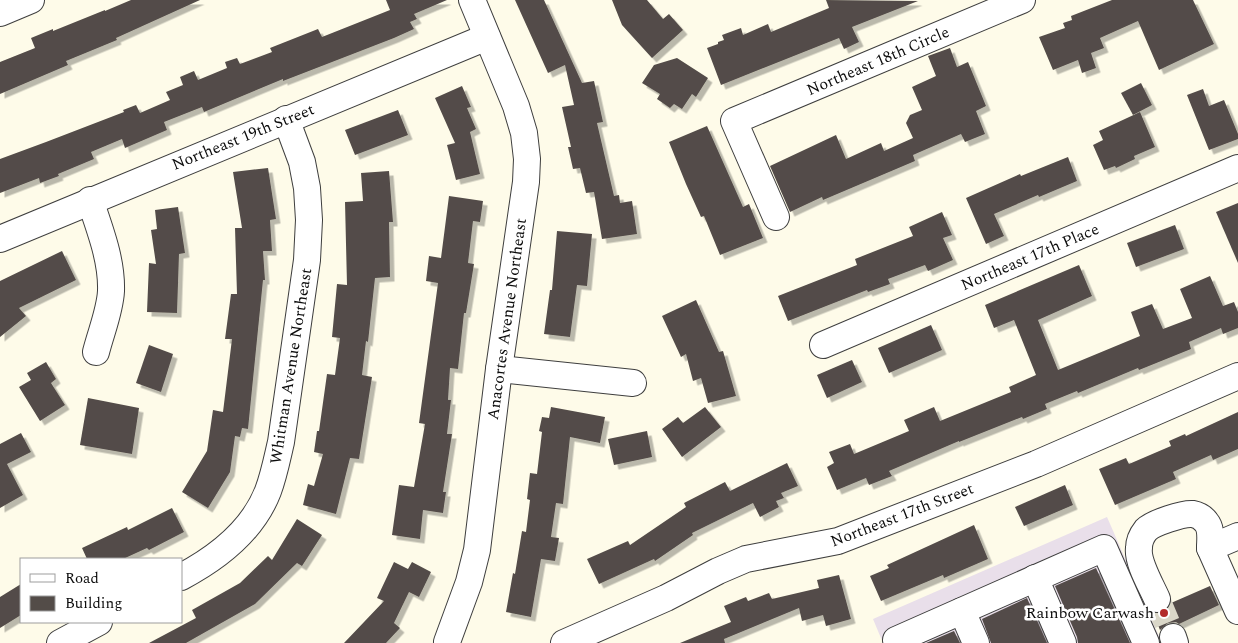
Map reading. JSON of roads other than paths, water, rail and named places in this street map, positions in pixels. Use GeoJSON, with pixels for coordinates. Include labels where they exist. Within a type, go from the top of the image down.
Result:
{"type":"FeatureCollection","features":[{"type":"Feature","properties":{"kind":"street"},"geometry":{"type":"LineString","coordinates":[[0,13],[31,0]]}},
{"type":"Feature","properties":{"kind":"street","name":"Anacortes Avenue Northeast"},"geometry":{"type":"LineString","coordinates":[[447,643],[469,582],[477,550],[499,369],[526,182],[527,159],[524,133],[516,106],[472,0]]}},
{"type":"Feature","properties":{"kind":"street","name":"Northeast 18th Circle"},"geometry":{"type":"LineString","coordinates":[[776,216],[734,121],[1022,0]]}},
{"type":"Feature","properties":{"kind":"street","name":"Northeast 19th Street"},"geometry":{"type":"LineString","coordinates":[[0,239],[90,200],[487,37]]}},
{"type":"Feature","properties":{"kind":"street","name":"Whitman Avenue Northeast"},"geometry":{"type":"LineString","coordinates":[[182,576],[200,567],[224,550],[253,517],[267,493],[281,442],[307,260],[309,220],[307,188],[302,162],[286,119]]}},
{"type":"Feature","properties":{"kind":"street","name":"Northeast 17th Place"},"geometry":{"type":"LineString","coordinates":[[823,345],[1238,168]]}},
{"type":"Feature","properties":{"kind":"street"},"geometry":{"type":"LineString","coordinates":[[90,200],[105,245],[111,291],[108,310],[96,352]]}},
{"type":"Feature","properties":{"kind":"street"},"geometry":{"type":"LineString","coordinates":[[499,369],[633,383]]}},
{"type":"Feature","properties":{"kind":"street","name":"Northeast 17th Street"},"geometry":{"type":"LineString","coordinates":[[564,643],[666,598],[718,571],[746,560],[838,541],[1036,464],[1238,376]]}},
{"type":"Feature","properties":{"kind":"street"},"geometry":{"type":"LineString","coordinates":[[1157,599],[1139,556],[1138,547],[1141,538],[1146,530],[1154,524],[1194,514],[1206,521],[1209,526],[1210,548],[1238,611]]}},
{"type":"Feature","properties":{"kind":"street"},"geometry":{"type":"LineString","coordinates":[[1210,548],[1238,536]]}},
{"type":"Feature","properties":{"kind":"street"},"geometry":{"type":"LineString","coordinates":[[897,643],[896,640],[1104,548],[1146,643]]}},
{"type":"Feature","properties":{"kind":"street"},"geometry":{"type":"LineString","coordinates":[[1035,578],[1064,643]]}},
{"type":"Feature","properties":{"kind":"street"},"geometry":{"type":"LineString","coordinates":[[962,611],[976,643]]}},
{"type":"Feature","properties":{"kind":"street"},"geometry":{"type":"LineString","coordinates":[[60,643],[97,623]]}},
{"type":"Feature","properties":{"kind":"tunnel"},"geometry":{"type":"LineString","coordinates":[[1157,599],[1173,637]]}},
{"type":"Feature","properties":{"kind":"place","name":"Rainbow Carwash"},"geometry":{"type":"Point","coordinates":[1164,613]}}]}
